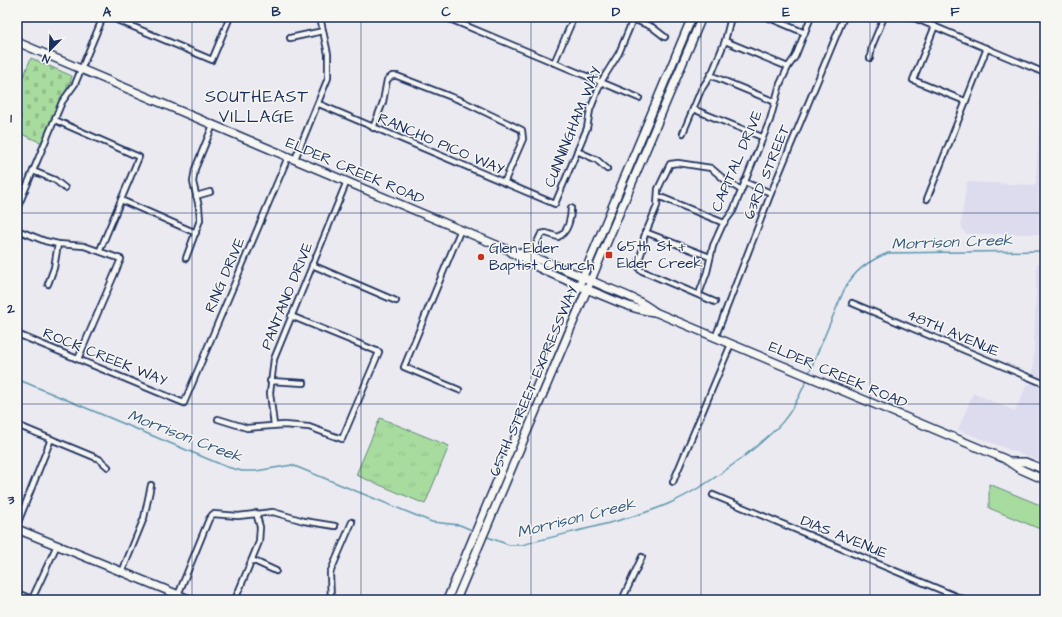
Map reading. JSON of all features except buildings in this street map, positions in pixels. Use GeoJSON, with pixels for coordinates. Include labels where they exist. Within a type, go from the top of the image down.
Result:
{"type":"FeatureCollection","features":[{"type":"Feature","properties":{"kind":"main road","name":"65TH STREET EXPRESSWAY"},"geometry":{"type":"LineString","coordinates":[[447,600],[578,285],[692,17]]}},
{"type":"Feature","properties":{"kind":"main road","name":"65TH STREET EXPRESSWAY"},"geometry":{"type":"LineString","coordinates":[[456,600],[702,17]]}},
{"type":"Feature","properties":{"kind":"main road","name":"ELDER CREEK ROAD"},"geometry":{"type":"LineString","coordinates":[[17,42],[506,249],[531,256],[591,280],[642,302],[654,312],[1012,462],[1018,468],[1045,480]]}},
{"type":"Feature","properties":{"kind":"main road","name":"ELDER CREEK ROAD"},"geometry":{"type":"LineString","coordinates":[[506,249],[528,263],[587,289],[640,311],[654,312]]}},
{"type":"Feature","properties":{"kind":"main road","name":"ELDER CREEK ROAD"},"geometry":{"type":"LineString","coordinates":[[1012,462],[1025,462],[1045,470]]}},
{"type":"Feature","properties":{"kind":"main road"},"geometry":{"type":"LineString","coordinates":[[17,529],[191,600]]}},
{"type":"Feature","properties":{"kind":"street"},"geometry":{"type":"LineString","coordinates":[[17,209],[55,120],[81,69],[103,17]]}},
{"type":"Feature","properties":{"kind":"street"},"geometry":{"type":"LineString","coordinates":[[110,17],[212,60],[230,17]]}},
{"type":"Feature","properties":{"kind":"street","name":"RING DRIVE"},"geometry":{"type":"LineString","coordinates":[[184,403],[292,158],[326,88],[329,70],[328,54],[320,17]]}},
{"type":"Feature","properties":{"kind":"street"},"geometry":{"type":"LineString","coordinates":[[445,17],[451,18],[639,98]]}},
{"type":"Feature","properties":{"kind":"street"},"geometry":{"type":"LineString","coordinates":[[554,62],[574,17]]}},
{"type":"Feature","properties":{"kind":"street"},"geometry":{"type":"LineString","coordinates":[[683,133],[701,90],[710,75],[725,41],[731,17]]}},
{"type":"Feature","properties":{"kind":"street"},"geometry":{"type":"LineString","coordinates":[[767,17],[805,32]]}},
{"type":"Feature","properties":{"kind":"street","name":"CAPITAL DRIVE"},"geometry":{"type":"LineString","coordinates":[[699,294],[707,272],[710,257],[724,223],[733,211],[771,116],[773,101],[788,67],[795,57],[811,17]]}},
{"type":"Feature","properties":{"kind":"street","name":"63RD STREET"},"geometry":{"type":"LineString","coordinates":[[715,338],[770,193],[844,17]]}},
{"type":"Feature","properties":{"kind":"street"},"geometry":{"type":"LineString","coordinates":[[870,58],[872,46],[884,17]]}},
{"type":"Feature","properties":{"kind":"street"},"geometry":{"type":"LineString","coordinates":[[912,17],[1045,73]]}},
{"type":"Feature","properties":{"kind":"street"},"geometry":{"type":"LineString","coordinates":[[634,18],[652,27],[664,37]]}},
{"type":"Feature","properties":{"kind":"street","name":"CUNNINGHAM WAY"},"geometry":{"type":"LineString","coordinates":[[555,204],[587,128],[591,105],[601,82],[619,53],[634,18]]}},
{"type":"Feature","properties":{"kind":"street"},"geometry":{"type":"LineString","coordinates":[[935,26],[913,80],[965,101]]}},
{"type":"Feature","properties":{"kind":"street"},"geometry":{"type":"LineString","coordinates":[[290,38],[323,30]]}},
{"type":"Feature","properties":{"kind":"street"},"geometry":{"type":"LineString","coordinates":[[725,41],[788,67]]}},
{"type":"Feature","properties":{"kind":"street"},"geometry":{"type":"LineString","coordinates":[[927,199],[987,48]]}},
{"type":"Feature","properties":{"kind":"street"},"geometry":{"type":"LineString","coordinates":[[710,75],[773,101]]}},
{"type":"Feature","properties":{"kind":"street"},"geometry":{"type":"LineString","coordinates":[[373,128],[383,102],[387,80],[392,76],[397,76],[462,101],[522,130],[523,139],[504,183]]}},
{"type":"Feature","properties":{"kind":"street","name":"RANCHO PICO WAY"},"geometry":{"type":"LineString","coordinates":[[319,104],[555,204]]}},
{"type":"Feature","properties":{"kind":"street"},"geometry":{"type":"LineString","coordinates":[[693,109],[762,137]]}},
{"type":"Feature","properties":{"kind":"street"},"geometry":{"type":"LineString","coordinates":[[55,120],[139,157],[100,250]]}},
{"type":"Feature","properties":{"kind":"street"},"geometry":{"type":"LineString","coordinates":[[186,258],[196,233],[200,214],[193,182],[194,169],[213,125]]}},
{"type":"Feature","properties":{"kind":"street"},"geometry":{"type":"LineString","coordinates":[[577,151],[597,160],[607,169]]}},
{"type":"Feature","properties":{"kind":"street"},"geometry":{"type":"LineString","coordinates":[[715,302],[640,270],[638,263],[642,251],[642,242],[657,206],[658,189],[670,164],[678,163],[711,168],[724,180],[741,190]]}},
{"type":"Feature","properties":{"kind":"street"},"geometry":{"type":"LineString","coordinates":[[33,171],[55,180],[65,188]]}},
{"type":"Feature","properties":{"kind":"street","name":"PANTANO DRIVE"},"geometry":{"type":"LineString","coordinates":[[274,425],[270,381],[274,359],[347,181]]}},
{"type":"Feature","properties":{"kind":"street"},"geometry":{"type":"LineString","coordinates":[[744,182],[770,193]]}},
{"type":"Feature","properties":{"kind":"street"},"geometry":{"type":"LineString","coordinates":[[196,196],[210,192]]}},
{"type":"Feature","properties":{"kind":"street"},"geometry":{"type":"LineString","coordinates":[[658,196],[724,223]]}},
{"type":"Feature","properties":{"kind":"street"},"geometry":{"type":"LineString","coordinates":[[121,200],[196,233]]}},
{"type":"Feature","properties":{"kind":"street"},"geometry":{"type":"LineString","coordinates":[[531,256],[541,234],[546,233],[558,237],[564,233],[571,215],[571,208]]}},
{"type":"Feature","properties":{"kind":"street"},"geometry":{"type":"LineString","coordinates":[[17,230],[45,241],[58,244],[84,246],[100,250],[121,259],[78,359]]}},
{"type":"Feature","properties":{"kind":"street"},"geometry":{"type":"LineString","coordinates":[[459,390],[404,367],[461,230]]}},
{"type":"Feature","properties":{"kind":"street"},"geometry":{"type":"LineString","coordinates":[[645,232],[710,257]]}},
{"type":"Feature","properties":{"kind":"street"},"geometry":{"type":"LineString","coordinates":[[48,284],[54,268],[58,244]]}},
{"type":"Feature","properties":{"kind":"street"},"geometry":{"type":"LineString","coordinates":[[312,266],[396,300]]}},
{"type":"Feature","properties":{"kind":"street","name":"48TH AVENUE"},"geometry":{"type":"LineString","coordinates":[[852,303],[1045,384]]}},
{"type":"Feature","properties":{"kind":"street"},"geometry":{"type":"LineString","coordinates":[[218,419],[240,427],[255,428],[274,425],[309,427],[342,439],[378,352],[291,316]]}},
{"type":"Feature","properties":{"kind":"street","name":"ROCK CREEK WAY"},"geometry":{"type":"LineString","coordinates":[[17,334],[184,403]]}},
{"type":"Feature","properties":{"kind":"street"},"geometry":{"type":"LineString","coordinates":[[673,482],[731,344]]}},
{"type":"Feature","properties":{"kind":"street"},"geometry":{"type":"LineString","coordinates":[[270,381],[304,383]]}},
{"type":"Feature","properties":{"kind":"street"},"geometry":{"type":"LineString","coordinates":[[17,425],[99,459],[108,467]]}},
{"type":"Feature","properties":{"kind":"street"},"geometry":{"type":"LineString","coordinates":[[17,525],[51,439]]}},
{"type":"Feature","properties":{"kind":"street"},"geometry":{"type":"LineString","coordinates":[[122,572],[144,518],[151,485]]}},
{"type":"Feature","properties":{"kind":"street","name":"DIAS AVENUE"},"geometry":{"type":"LineString","coordinates":[[713,496],[965,600]]}},
{"type":"Feature","properties":{"kind":"street"},"geometry":{"type":"LineString","coordinates":[[235,600],[252,560],[260,535],[256,513]]}},
{"type":"Feature","properties":{"kind":"street"},"geometry":{"type":"LineString","coordinates":[[178,595],[209,519],[214,514],[238,516],[256,513],[279,513],[304,521],[335,526]]}},
{"type":"Feature","properties":{"kind":"street"},"geometry":{"type":"LineString","coordinates":[[331,600],[330,573],[352,522]]}},
{"type":"Feature","properties":{"kind":"street"},"geometry":{"type":"LineString","coordinates":[[17,593],[34,600],[57,545]]}},
{"type":"Feature","properties":{"kind":"street"},"geometry":{"type":"LineString","coordinates":[[622,600],[642,557]]}},
{"type":"Feature","properties":{"kind":"street"},"geometry":{"type":"LineString","coordinates":[[252,560],[276,570]]}},
{"type":"Feature","properties":{"kind":"shaded area"},"geometry":{"type":"Polygon","coordinates":[[[1041,78],[1045,79],[1045,234],[966,234],[962,228],[961,222],[967,182],[1036,185],[1041,78]]]}},
{"type":"Feature","properties":{"kind":"shaded area"},"geometry":{"type":"Polygon","coordinates":[[[1037,263],[1045,264],[1045,463],[958,430],[973,393],[1015,411],[1027,384],[1030,385],[1033,373],[1037,263]]]}},
{"type":"Feature","properties":{"kind":"green space"},"geometry":{"type":"Polygon","coordinates":[[[31,58],[72,76],[69,86],[59,101],[42,143],[17,132],[17,92],[31,58]]]}},
{"type":"Feature","properties":{"kind":"green space"},"geometry":{"type":"Polygon","coordinates":[[[380,418],[449,446],[425,504],[356,475],[380,418]]]}},
{"type":"Feature","properties":{"kind":"green space"},"geometry":{"type":"Polygon","coordinates":[[[989,484],[1045,507],[1045,531],[989,508],[989,484]]]}},
{"type":"Feature","properties":{"kind":"waterway","name":"Morrison Creek"},"geometry":{"type":"LineString","coordinates":[[809,373],[844,290],[852,277],[862,267],[874,259],[888,253],[1045,251]]}},
{"type":"Feature","properties":{"kind":"waterway","name":"Morrison Creek"},"geometry":{"type":"LineString","coordinates":[[17,379],[227,467],[242,471],[256,471],[292,465],[432,522],[460,525],[474,531]]}},
{"type":"Feature","properties":{"kind":"waterway","name":"Morrison Creek"},"geometry":{"type":"LineString","coordinates":[[485,536],[509,545],[522,545],[634,516],[668,504],[707,483],[755,448],[774,431],[795,405],[807,379]]}},
{"type":"Feature","properties":{"kind":"place","name":"65th St + Elder Creek"},"geometry":{"type":"Point","coordinates":[609,255]}},
{"type":"Feature","properties":{"kind":"place","name":"Glen Elder Baptist Church"},"geometry":{"type":"Point","coordinates":[481,257]}},
{"type":"Feature","properties":{"kind":"district","name":"SOUTHEAST VILLAGE"},"geometry":{"type":"Point","coordinates":[257,107]}}]}
